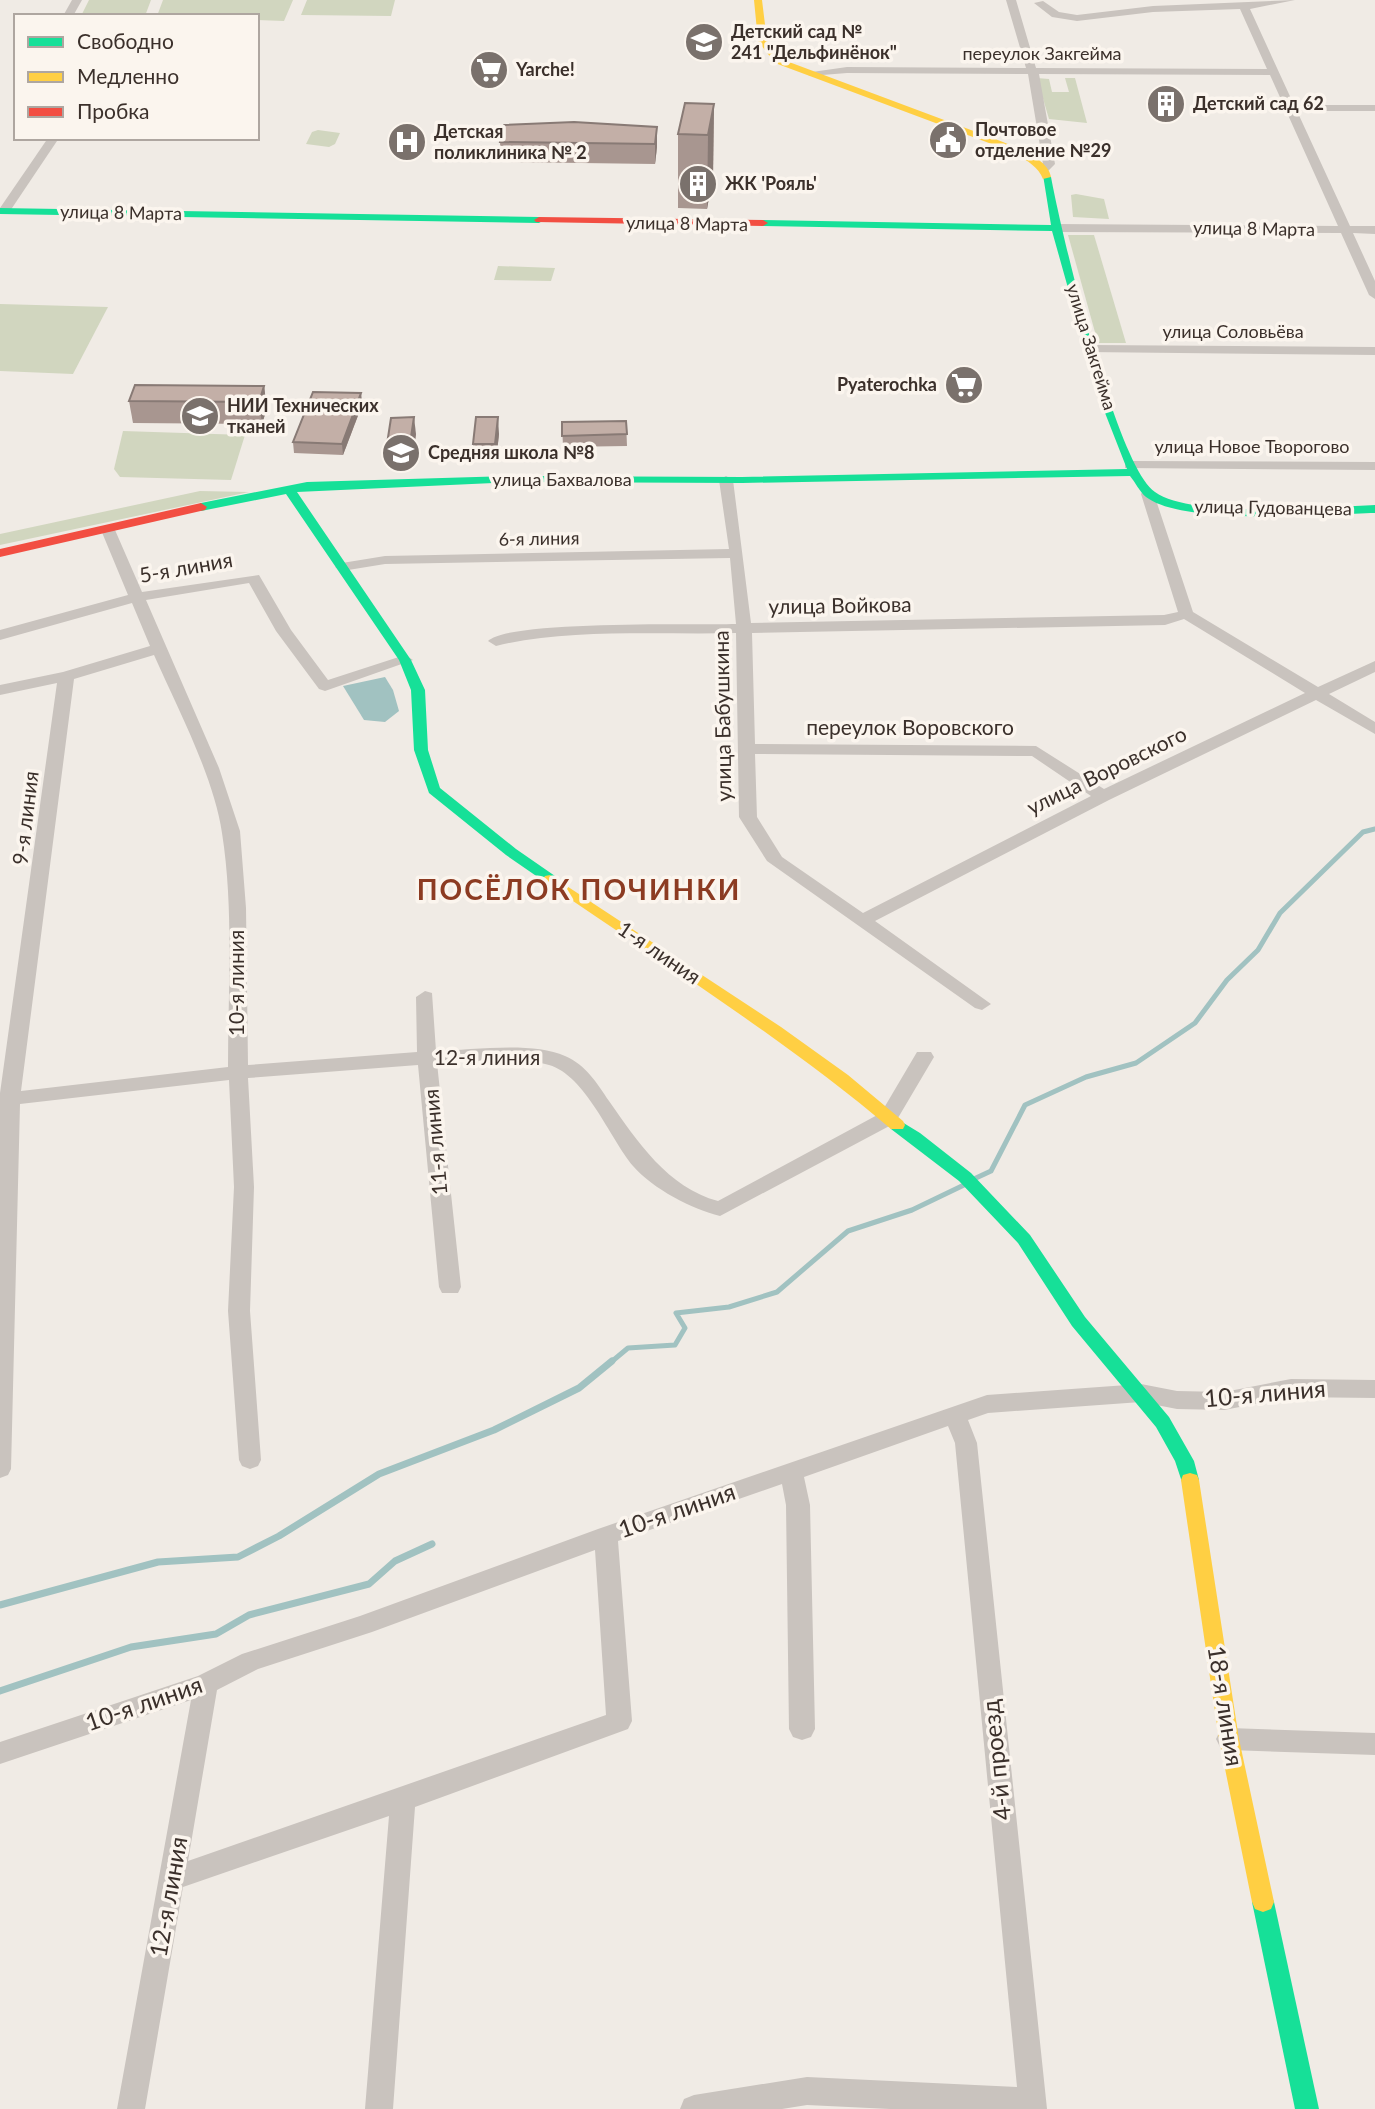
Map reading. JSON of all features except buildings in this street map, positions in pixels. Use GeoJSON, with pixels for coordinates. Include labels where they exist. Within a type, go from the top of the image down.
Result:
{"type":"FeatureCollection","features":[{"type":"Feature","properties":{"kind":"street"},"geometry":{"type":"LineString","coordinates":[[758,0],[765,52],[779,61],[1000,144],[1026,156],[1045,171]]}},
{"type":"Feature","properties":{"kind":"street"},"geometry":{"type":"LineString","coordinates":[[1011,0],[1044,2],[1056,15],[1072,18],[1153,9],[1244,7],[1290,0]]}},
{"type":"Feature","properties":{"kind":"street","name":"улица Закгейма"},"geometry":{"type":"LineString","coordinates":[[1011,0],[1033,73],[1049,164],[1045,171],[1055,228],[1091,349],[1131,468],[1148,494]]}},
{"type":"Feature","properties":{"kind":"street"},"geometry":{"type":"LineString","coordinates":[[1244,7],[1375,295]]}},
{"type":"Feature","properties":{"kind":"street","name":"переулок Закгейма"},"geometry":{"type":"LineString","coordinates":[[810,73],[847,70],[1033,73],[1275,72]]}},
{"type":"Feature","properties":{"kind":"street"},"geometry":{"type":"LineString","coordinates":[[1290,108],[1375,108]]}},
{"type":"Feature","properties":{"kind":"street"},"geometry":{"type":"LineString","coordinates":[[2,211],[53,140]]}},
{"type":"Feature","properties":{"kind":"street","name":"улица 8 Марта"},"geometry":{"type":"LineString","coordinates":[[2,211],[1055,228],[1375,230]]}},
{"type":"Feature","properties":{"kind":"street","name":"улица Соловьёва"},"geometry":{"type":"LineString","coordinates":[[1091,349],[1375,351]]}},
{"type":"Feature","properties":{"kind":"street","name":"улица Новое Творогово"},"geometry":{"type":"LineString","coordinates":[[1131,468],[1375,467]]}},
{"type":"Feature","properties":{"kind":"street","name":"улица Бахвалова"},"geometry":{"type":"LineString","coordinates":[[0,553],[289,489],[513,479],[726,480],[1131,468]]}},
{"type":"Feature","properties":{"kind":"street","name":"улица Бабушкина"},"geometry":{"type":"LineString","coordinates":[[726,480],[737,553],[744,629],[748,817],[776,861],[982,1004]]}},
{"type":"Feature","properties":{"kind":"street","name":"1-я линия"},"geometry":{"type":"LineString","coordinates":[[289,489],[405,660],[418,690],[421,750],[433,790],[511,852],[775,1031],[842,1079],[888,1118],[951,1161],[1024,1239],[1086,1332]]}},
{"type":"Feature","properties":{"kind":"street"},"geometry":{"type":"LineString","coordinates":[[1148,494],[1186,614],[1375,729]]}},
{"type":"Feature","properties":{"kind":"street","name":"улица Гудованцева"},"geometry":{"type":"LineString","coordinates":[[1148,494],[1170,504],[1201,509],[1375,509]]}},
{"type":"Feature","properties":{"kind":"street","name":"10-я линия"},"geometry":{"type":"LineString","coordinates":[[108,530],[211,768],[231,831],[237,908],[238,1072],[244,1186],[239,1311],[250,1460]]}},
{"type":"Feature","properties":{"kind":"street","name":"6-я линия"},"geometry":{"type":"LineString","coordinates":[[342,568],[385,560],[737,553]]}},
{"type":"Feature","properties":{"kind":"street","name":"5-я линия"},"geometry":{"type":"LineString","coordinates":[[0,635],[138,597],[254,578],[284,631],[325,686],[405,660]]}},
{"type":"Feature","properties":{"kind":"street","name":"улица Войкова"},"geometry":{"type":"LineString","coordinates":[[496,641],[511,636],[554,632],[1165,620],[1186,614]]}},
{"type":"Feature","properties":{"kind":"street"},"geometry":{"type":"LineString","coordinates":[[0,690],[66,676],[159,648]]}},
{"type":"Feature","properties":{"kind":"street","name":"улица Воровского"},"geometry":{"type":"LineString","coordinates":[[861,921],[1103,796],[1375,666]]}},
{"type":"Feature","properties":{"kind":"street","name":"9-я линия"},"geometry":{"type":"LineString","coordinates":[[0,1469],[5,1099],[66,676]]}},
{"type":"Feature","properties":{"kind":"street","name":"переулок Воровского"},"geometry":{"type":"LineString","coordinates":[[745,749],[1036,751],[1103,796]]}},
{"type":"Feature","properties":{"kind":"street","name":"11-я линия"},"geometry":{"type":"LineString","coordinates":[[425,997],[428,1057],[450,1287]]}},
{"type":"Feature","properties":{"kind":"street","name":"12-я линия"},"geometry":{"type":"LineString","coordinates":[[5,1099],[238,1072],[283,1072],[428,1057],[532,1055],[558,1060],[581,1075],[642,1163],[698,1203],[720,1209],[888,1118]]}},
{"type":"Feature","properties":{"kind":"street"},"geometry":{"type":"LineString","coordinates":[[888,1118],[924,1057]]}},
{"type":"Feature","properties":{"kind":"street","name":"18-я линия"},"geometry":{"type":"LineString","coordinates":[[1086,1332],[1141,1393],[1188,1465],[1229,1739],[1307,2109]]}},
{"type":"Feature","properties":{"kind":"street","name":"10-я линия"},"geometry":{"type":"LineString","coordinates":[[0,1753],[206,1684],[251,1661],[363,1625],[606,1536],[987,1404],[1141,1393],[1177,1400],[1224,1401],[1291,1388],[1375,1389]]}},
{"type":"Feature","properties":{"kind":"street","name":"4-й проезд"},"geometry":{"type":"LineString","coordinates":[[954,1414],[967,1443],[1032,2105]]}},
{"type":"Feature","properties":{"kind":"street"},"geometry":{"type":"LineString","coordinates":[[791,1471],[798,1505],[802,1729]]}},
{"type":"Feature","properties":{"kind":"street"},"geometry":{"type":"LineString","coordinates":[[172,1878],[403,1800],[619,1721],[606,1536]]}},
{"type":"Feature","properties":{"kind":"street","name":"12-я линия"},"geometry":{"type":"LineString","coordinates":[[131,2109],[206,1684]]}},
{"type":"Feature","properties":{"kind":"street"},"geometry":{"type":"LineString","coordinates":[[1229,1739],[1375,1744]]}},
{"type":"Feature","properties":{"kind":"street"},"geometry":{"type":"LineString","coordinates":[[379,2109],[403,1800]]}},
{"type":"Feature","properties":{"kind":"street"},"geometry":{"type":"LineString","coordinates":[[694,2109],[807,2091],[1032,2105]]}},
{"type":"Feature","properties":{"kind":"green space"},"geometry":{"type":"Polygon","coordinates":[[[89,0],[151,0],[146,14],[82,14],[89,0]]]}},
{"type":"Feature","properties":{"kind":"green space"},"geometry":{"type":"Polygon","coordinates":[[[163,0],[293,0],[284,21],[259,20],[259,14],[158,14],[163,0]]]}},
{"type":"Feature","properties":{"kind":"green space"},"geometry":{"type":"Polygon","coordinates":[[[307,0],[395,0],[391,16],[301,15],[307,0]]]}},
{"type":"Feature","properties":{"kind":"green space"},"geometry":{"type":"Polygon","coordinates":[[[1037,78],[1049,79],[1052,92],[1069,92],[1065,78],[1075,78],[1087,123],[1049,119],[1037,78]]]}},
{"type":"Feature","properties":{"kind":"green space"},"geometry":{"type":"Polygon","coordinates":[[[318,130],[340,133],[335,144],[329,147],[306,144],[312,132],[318,130]]]}},
{"type":"Feature","properties":{"kind":"green space"},"geometry":{"type":"Polygon","coordinates":[[[1071,195],[1104,199],[1109,219],[1073,217],[1071,195]]]}},
{"type":"Feature","properties":{"kind":"green space"},"geometry":{"type":"Polygon","coordinates":[[[1068,235],[1094,235],[1126,343],[1098,343],[1068,235]]]}},
{"type":"Feature","properties":{"kind":"green space"},"geometry":{"type":"Polygon","coordinates":[[[498,266],[555,268],[551,281],[494,280],[498,266]]]}},
{"type":"Feature","properties":{"kind":"green space"},"geometry":{"type":"Polygon","coordinates":[[[0,304],[108,307],[73,374],[0,371],[0,304]]]}},
{"type":"Feature","properties":{"kind":"green space"},"geometry":{"type":"Polygon","coordinates":[[[123,431],[245,435],[231,480],[120,477],[114,469],[123,431]]]}},
{"type":"Feature","properties":{"kind":"green space"},"geometry":{"type":"Polygon","coordinates":[[[200,491],[249,492],[0,545],[0,534],[200,491]]]}},
{"type":"Feature","properties":{"kind":"water"},"geometry":{"type":"Polygon","coordinates":[[[385,677],[393,690],[399,711],[385,722],[364,720],[343,686],[385,677]]]}},
{"type":"Feature","properties":{"kind":"waterway"},"geometry":{"type":"LineString","coordinates":[[976,1178],[991,1171],[1025,1105],[1086,1077],[1136,1063],[1195,1023],[1227,980],[1258,950],[1280,913],[1363,832],[1375,829]]}},
{"type":"Feature","properties":{"kind":"waterway"},"geometry":{"type":"LineString","coordinates":[[610,1363],[628,1348],[675,1345],[685,1328],[676,1313],[729,1307],[777,1292],[848,1231],[912,1210],[964,1185]]}},
{"type":"Feature","properties":{"kind":"waterway"},"geometry":{"type":"LineString","coordinates":[[0,1605],[158,1562],[238,1557],[279,1536],[379,1474],[494,1430],[579,1388],[612,1361]]}},
{"type":"Feature","properties":{"kind":"waterway"},"geometry":{"type":"LineString","coordinates":[[0,1691],[131,1647],[216,1634],[249,1615],[369,1584],[395,1561],[432,1544]]}},
{"type":"Feature","properties":{"kind":"traffic: fast"},"geometry":{"type":"LineString","coordinates":[[1046,177],[1060,244],[1103,395],[1135,475],[1149,494],[1167,503],[1223,511],[1375,509]]}},
{"type":"Feature","properties":{"kind":"traffic: fast"},"geometry":{"type":"LineString","coordinates":[[0,211],[539,220]]}},
{"type":"Feature","properties":{"kind":"traffic: fast"},"geometry":{"type":"LineString","coordinates":[[763,223],[1055,228]]}},
{"type":"Feature","properties":{"kind":"traffic: fast"},"geometry":{"type":"LineString","coordinates":[[201,507],[307,486],[513,479],[742,480],[1132,472]]}},
{"type":"Feature","properties":{"kind":"traffic: fast"},"geometry":{"type":"LineString","coordinates":[[289,489],[405,660],[418,690],[421,750],[434,790],[511,852],[550,879]]}},
{"type":"Feature","properties":{"kind":"traffic: fast"},"geometry":{"type":"LineString","coordinates":[[897,1125],[965,1177],[1024,1239],[1078,1322],[1162,1422],[1185,1461],[1190,1480]]}},
{"type":"Feature","properties":{"kind":"traffic: fast"},"geometry":{"type":"LineString","coordinates":[[1263,1902],[1307,2109]]}},
{"type":"Feature","properties":{"kind":"traffic: slow"},"geometry":{"type":"LineString","coordinates":[[758,0],[759,26],[763,41],[778,61],[1000,144],[1026,156],[1045,171],[1046,177]]}},
{"type":"Feature","properties":{"kind":"traffic: slow"},"geometry":{"type":"LineString","coordinates":[[550,879],[775,1031],[842,1079],[897,1125]]}},
{"type":"Feature","properties":{"kind":"traffic: slow"},"geometry":{"type":"LineString","coordinates":[[1190,1480],[1229,1739],[1263,1902]]}},
{"type":"Feature","properties":{"kind":"traffic: jam"},"geometry":{"type":"LineString","coordinates":[[539,220],[763,223]]}},
{"type":"Feature","properties":{"kind":"traffic: jam"},"geometry":{"type":"LineString","coordinates":[[0,553],[201,507]]}},
{"type":"Feature","properties":{"kind":"place","name":"Детский сад № 241 \"Дельфинёнок\""},"geometry":{"type":"Point","coordinates":[704,42]}},
{"type":"Feature","properties":{"kind":"place","name":"Yarche!"},"geometry":{"type":"Point","coordinates":[489,70]}},
{"type":"Feature","properties":{"kind":"place","name":"Детский сад 62"},"geometry":{"type":"Point","coordinates":[1166,104]}},
{"type":"Feature","properties":{"kind":"place","name":"Почтовое отделение №29"},"geometry":{"type":"Point","coordinates":[948,140]}},
{"type":"Feature","properties":{"kind":"place","name":"Детская поликлиника № 2"},"geometry":{"type":"Point","coordinates":[407,142]}},
{"type":"Feature","properties":{"kind":"place","name":"ЖК 'Рояль'"},"geometry":{"type":"Point","coordinates":[698,184]}},
{"type":"Feature","properties":{"kind":"place","name":"Pyaterochka"},"geometry":{"type":"Point","coordinates":[964,385]}},
{"type":"Feature","properties":{"kind":"place","name":"НИИ Технических тканей"},"geometry":{"type":"Point","coordinates":[200,416]}},
{"type":"Feature","properties":{"kind":"place","name":"Средняя школа №8"},"geometry":{"type":"Point","coordinates":[401,453]}},
{"type":"Feature","properties":{"kind":"district","name":"ПОСЁЛОК ПОЧИНКИ"},"geometry":{"type":"Point","coordinates":[579,890]}}]}
